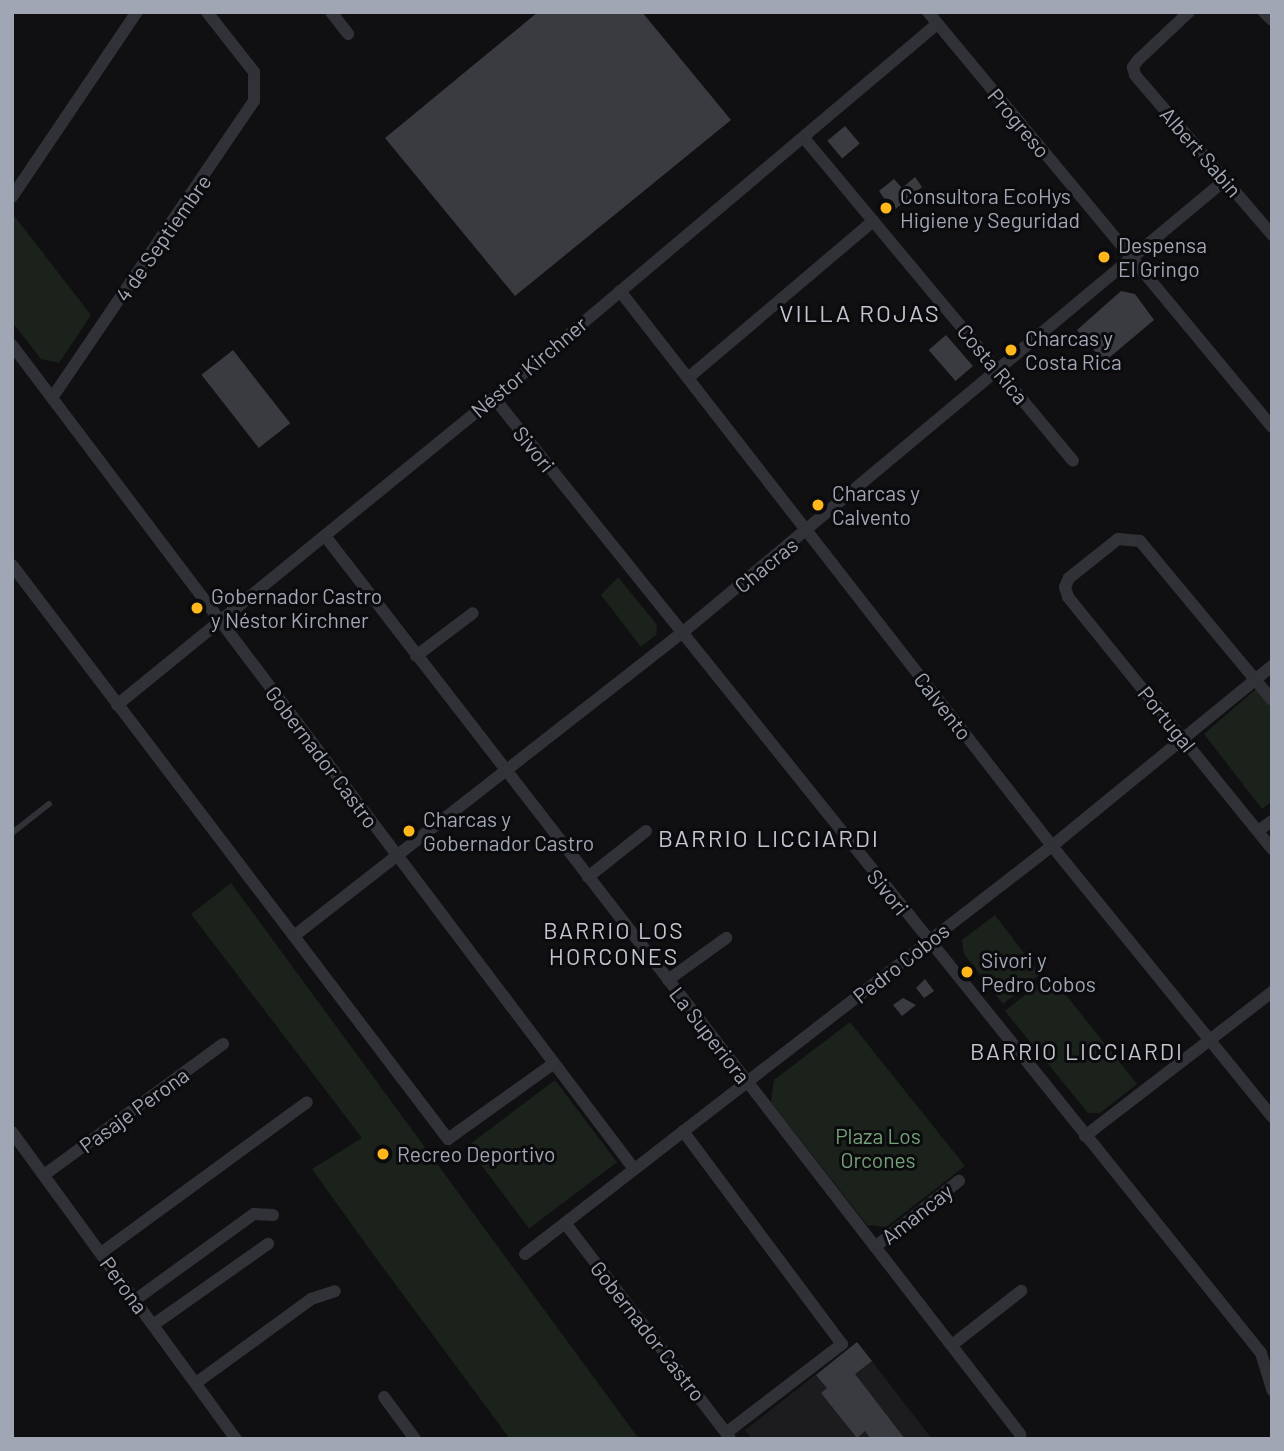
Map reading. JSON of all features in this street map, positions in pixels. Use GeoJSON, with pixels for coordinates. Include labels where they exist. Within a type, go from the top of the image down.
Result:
{"type":"FeatureCollection","features":[{"type":"Feature","properties":{"kind":"street"},"geometry":{"type":"LineString","coordinates":[[12,197],[136,12]]}},
{"type":"Feature","properties":{"kind":"street","name":"4 de Septiembre"},"geometry":{"type":"LineString","coordinates":[[52,398],[248,117],[256,90],[254,72],[207,12]]}},
{"type":"Feature","properties":{"kind":"street"},"geometry":{"type":"LineString","coordinates":[[331,12],[348,34]]}},
{"type":"Feature","properties":{"kind":"street","name":"Progreso"},"geometry":{"type":"LineString","coordinates":[[928,12],[1272,427]]}},
{"type":"Feature","properties":{"kind":"street","name":"Albert Sabin"},"geometry":{"type":"LineString","coordinates":[[1189,12],[1133,67],[1272,235]]}},
{"type":"Feature","properties":{"kind":"street"},"geometry":{"type":"LineString","coordinates":[[1264,12],[1272,20]]}},
{"type":"Feature","properties":{"kind":"street","name":"Néstor Kirchner"},"geometry":{"type":"LineString","coordinates":[[117,705],[494,398],[937,23]]}},
{"type":"Feature","properties":{"kind":"street","name":"Costa Rica"},"geometry":{"type":"LineString","coordinates":[[804,138],[1073,461]]}},
{"type":"Feature","properties":{"kind":"street","name":"Chacras"},"geometry":{"type":"LineString","coordinates":[[294,936],[506,774],[808,531],[1225,180]]}},
{"type":"Feature","properties":{"kind":"street"},"geometry":{"type":"LineString","coordinates":[[688,378],[873,221]]}},
{"type":"Feature","properties":{"kind":"street","name":"Calvento"},"geometry":{"type":"LineString","coordinates":[[620,291],[1052,846],[1272,1117]]}},
{"type":"Feature","properties":{"kind":"street","name":"Gobernador Castro"},"geometry":{"type":"LineString","coordinates":[[12,345],[634,1169]]}},
{"type":"Feature","properties":{"kind":"street","name":"Sivori"},"geometry":{"type":"LineString","coordinates":[[494,398],[928,943],[1261,1353],[1272,1390]]}},
{"type":"Feature","properties":{"kind":"street","name":"La Superiora"},"geometry":{"type":"LineString","coordinates":[[324,536],[1020,1434]]}},
{"type":"Feature","properties":{"kind":"street","name":"Portugal"},"geometry":{"type":"LineString","coordinates":[[1255,680],[1140,541],[1128,537],[1118,539],[1065,587],[1272,849]]}},
{"type":"Feature","properties":{"kind":"street"},"geometry":{"type":"LineString","coordinates":[[12,565],[448,1139],[554,1063]]}},
{"type":"Feature","properties":{"kind":"street"},"geometry":{"type":"LineString","coordinates":[[416,656],[473,613]]}},
{"type":"Feature","properties":{"kind":"street","name":"Pedro Cobos"},"geometry":{"type":"LineString","coordinates":[[525,1254],[1052,846],[1272,666]]}},
{"type":"Feature","properties":{"kind":"street"},"geometry":{"type":"LineString","coordinates":[[1255,680],[1272,700]]}},
{"type":"Feature","properties":{"kind":"street"},"geometry":{"type":"LineString","coordinates":[[1258,831],[1272,821]]}},
{"type":"Feature","properties":{"kind":"street"},"geometry":{"type":"LineString","coordinates":[[588,877],[646,831]]}},
{"type":"Feature","properties":{"kind":"street"},"geometry":{"type":"LineString","coordinates":[[668,980],[726,938]]}},
{"type":"Feature","properties":{"kind":"street"},"geometry":{"type":"LineString","coordinates":[[1085,1136],[1272,992]]}},
{"type":"Feature","properties":{"kind":"street","name":"Pasaje Perona"},"geometry":{"type":"LineString","coordinates":[[44,1175],[223,1044]]}},
{"type":"Feature","properties":{"kind":"street"},"geometry":{"type":"LineString","coordinates":[[101,1253],[307,1102]]}},
{"type":"Feature","properties":{"kind":"street"},"geometry":{"type":"LineString","coordinates":[[683,1131],[842,1344],[729,1437]]}},
{"type":"Feature","properties":{"kind":"street","name":"Perona"},"geometry":{"type":"LineString","coordinates":[[12,1132],[236,1439]]}},
{"type":"Feature","properties":{"kind":"street","name":"Amancay"},"geometry":{"type":"LineString","coordinates":[[875,1247],[959,1181]]}},
{"type":"Feature","properties":{"kind":"street"},"geometry":{"type":"LineString","coordinates":[[135,1300],[254,1214],[274,1214]]}},
{"type":"Feature","properties":{"kind":"street","name":"Gobernador Castro"},"geometry":{"type":"LineString","coordinates":[[565,1223],[729,1437]]}},
{"type":"Feature","properties":{"kind":"street"},"geometry":{"type":"LineString","coordinates":[[153,1325],[268,1244]]}},
{"type":"Feature","properties":{"kind":"street"},"geometry":{"type":"LineString","coordinates":[[195,1383],[311,1298],[335,1291]]}},
{"type":"Feature","properties":{"kind":"street"},"geometry":{"type":"LineString","coordinates":[[952,1345],[1021,1291]]}},
{"type":"Feature","properties":{"kind":"street"},"geometry":{"type":"LineString","coordinates":[[1261,1353],[1272,1344]]}},
{"type":"Feature","properties":{"kind":"street"},"geometry":{"type":"LineString","coordinates":[[384,1397],[415,1439]]}},
{"type":"Feature","properties":{"kind":"lane"},"geometry":{"type":"LineString","coordinates":[[12,833],[49,804]]}},
{"type":"Feature","properties":{"kind":"shaded area"},"geometry":{"type":"Polygon","coordinates":[[[857,1342],[932,1439],[752,1439],[745,1430],[857,1342]]]}},
{"type":"Feature","properties":{"kind":"green space"},"geometry":{"type":"Polygon","coordinates":[[[12,213],[91,315],[59,363],[41,359],[12,322],[12,213]]]}},
{"type":"Feature","properties":{"kind":"green space"},"geometry":{"type":"Polygon","coordinates":[[[618,577],[657,625],[656,635],[641,647],[601,595],[618,577]]]}},
{"type":"Feature","properties":{"kind":"green space"},"geometry":{"type":"Polygon","coordinates":[[[1256,689],[1272,709],[1272,801],[1262,809],[1204,734],[1256,689]]]}},
{"type":"Feature","properties":{"kind":"green space","name":"Recreo Deportivo"},"geometry":{"type":"Polygon","coordinates":[[[231,883],[639,1439],[510,1439],[373,1254],[312,1169],[362,1138],[191,914],[231,883]]]}},
{"type":"Feature","properties":{"kind":"green space"},"geometry":{"type":"Polygon","coordinates":[[[995,915],[1040,974],[1003,1004],[964,954],[962,940],[995,915]]]}},
{"type":"Feature","properties":{"kind":"green space"},"geometry":{"type":"Polygon","coordinates":[[[1050,975],[1137,1084],[1100,1113],[1088,1113],[1005,1011],[1050,975]]]}},
{"type":"Feature","properties":{"kind":"green space","name":"Plaza Los Orcones"},"geometry":{"type":"Polygon","coordinates":[[[850,1022],[965,1166],[886,1227],[867,1225],[771,1102],[774,1080],[850,1022]]]}},
{"type":"Feature","properties":{"kind":"green space"},"geometry":{"type":"Polygon","coordinates":[[[555,1080],[617,1162],[529,1228],[467,1146],[555,1080]]]}},
{"type":"Feature","properties":{"kind":"building"},"geometry":{"type":"Polygon","coordinates":[[[538,12],[642,12],[731,120],[515,296],[385,138],[538,12]]]}},
{"type":"Feature","properties":{"kind":"building"},"geometry":{"type":"Polygon","coordinates":[[[845,126],[860,144],[842,158],[827,141],[845,126]]]}},
{"type":"Feature","properties":{"kind":"building"},"geometry":{"type":"Polygon","coordinates":[[[915,177],[922,187],[893,211],[879,191],[894,179],[902,188],[915,177]]]}},
{"type":"Feature","properties":{"kind":"building"},"geometry":{"type":"Polygon","coordinates":[[[1121,291],[1135,294],[1154,320],[1104,362],[1077,330],[1121,291]]]}},
{"type":"Feature","properties":{"kind":"building"},"geometry":{"type":"Polygon","coordinates":[[[946,335],[973,366],[956,381],[929,350],[946,335]]]}},
{"type":"Feature","properties":{"kind":"building"},"geometry":{"type":"Polygon","coordinates":[[[233,350],[290,423],[259,448],[201,375],[233,350]]]}},
{"type":"Feature","properties":{"kind":"building"},"geometry":{"type":"Polygon","coordinates":[[[925,979],[934,991],[924,998],[916,988],[925,979]]]}},
{"type":"Feature","properties":{"kind":"building"},"geometry":{"type":"Polygon","coordinates":[[[903,998],[916,1005],[902,1016],[893,1005],[903,998]]]}},
{"type":"Feature","properties":{"kind":"building"},"geometry":{"type":"Polygon","coordinates":[[[857,1342],[872,1361],[855,1374],[905,1439],[871,1439],[865,1431],[857,1438],[821,1393],[827,1388],[816,1375],[857,1342]]]}},
{"type":"Feature","properties":{"kind":"place","name":"Consultora EcoHys Higiene y Seguridad"},"geometry":{"type":"Point","coordinates":[886,208]}},
{"type":"Feature","properties":{"kind":"place","name":"Despensa El Gringo"},"geometry":{"type":"Point","coordinates":[1104,257]}},
{"type":"Feature","properties":{"kind":"place","name":"Charcas y Costa Rica"},"geometry":{"type":"Point","coordinates":[1011,350]}},
{"type":"Feature","properties":{"kind":"place","name":"Charcas y Calvento"},"geometry":{"type":"Point","coordinates":[818,505]}},
{"type":"Feature","properties":{"kind":"place","name":"Gobernador Castro y Néstor Kirchner"},"geometry":{"type":"Point","coordinates":[197,608]}},
{"type":"Feature","properties":{"kind":"place","name":"Charcas y Gobernador Castro"},"geometry":{"type":"Point","coordinates":[409,831]}},
{"type":"Feature","properties":{"kind":"place","name":"Sivori y Pedro Cobos"},"geometry":{"type":"Point","coordinates":[967,972]}},
{"type":"Feature","properties":{"kind":"place","name":"Recreo Deportivo"},"geometry":{"type":"Point","coordinates":[383,1154]}},
{"type":"Feature","properties":{"kind":"district","name":"VILLA ROJAS"},"geometry":{"type":"Point","coordinates":[860,313]}},
{"type":"Feature","properties":{"kind":"district","name":"BARRIO LICCIARDI"},"geometry":{"type":"Point","coordinates":[769,838]}},
{"type":"Feature","properties":{"kind":"district","name":"BARRIO LOS HORCONES"},"geometry":{"type":"Point","coordinates":[614,943]}},
{"type":"Feature","properties":{"kind":"district","name":"BARRIO LICCIARDI"},"geometry":{"type":"Point","coordinates":[1077,1051]}}]}
